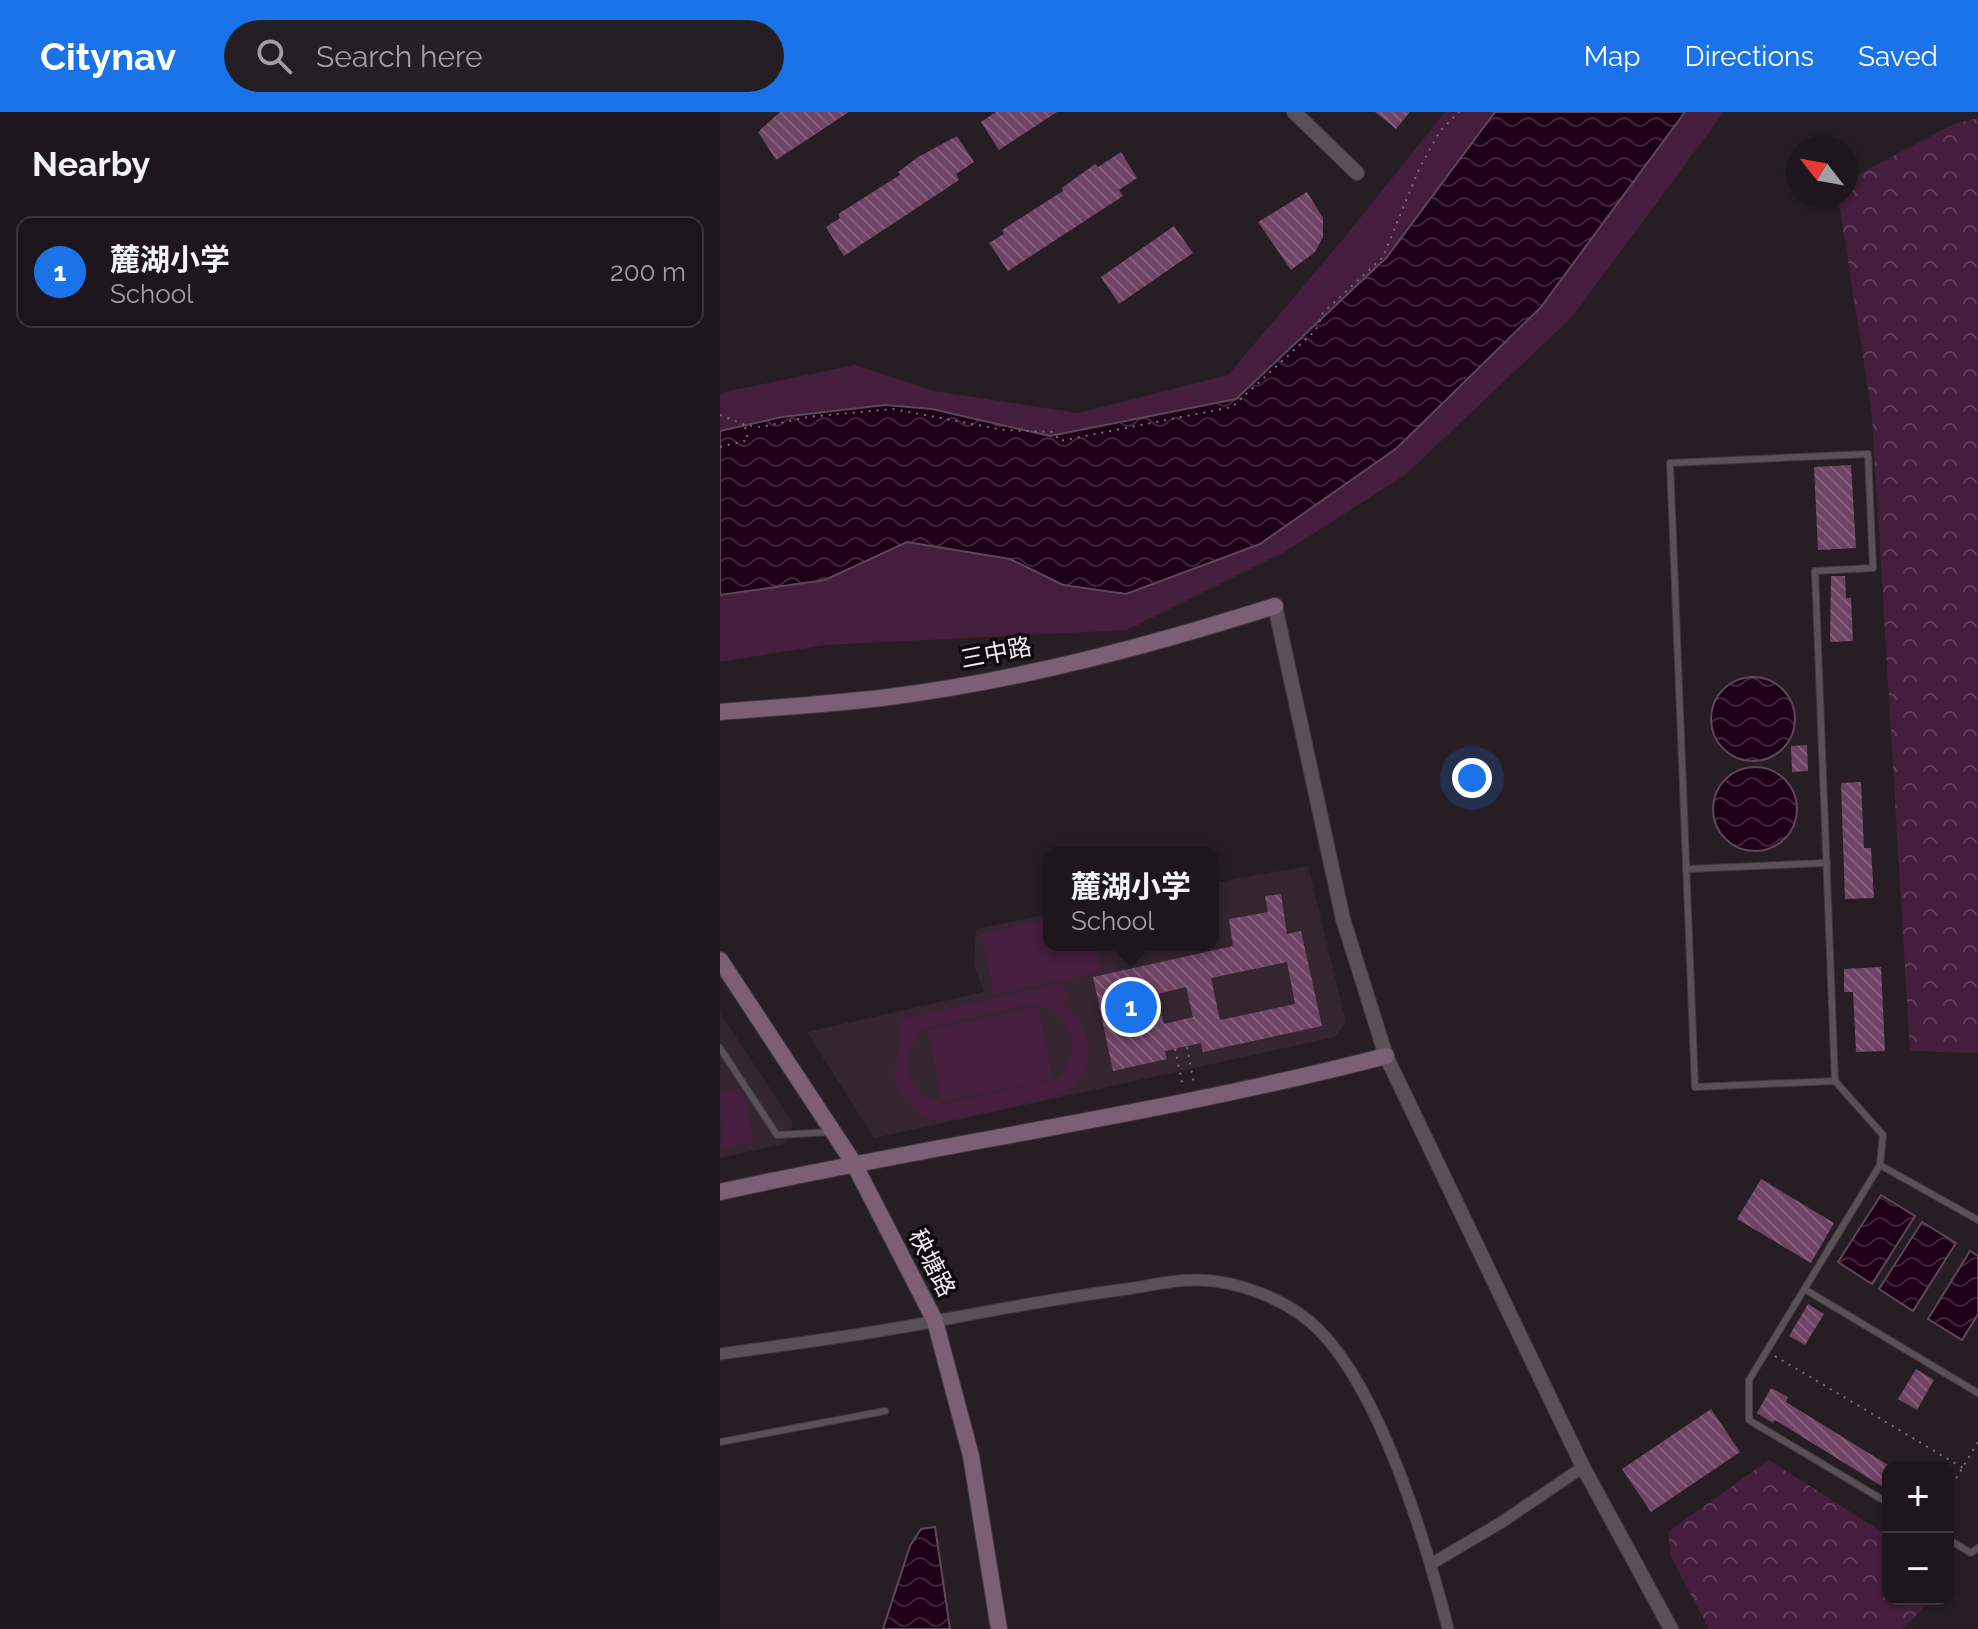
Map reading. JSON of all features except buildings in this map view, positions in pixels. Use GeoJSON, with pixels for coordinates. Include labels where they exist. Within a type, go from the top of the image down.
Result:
{"type":"FeatureCollection","features":[{"type":"Feature","properties":{"kind":"main road","name":"三中路"},"geometry":{"type":"LineString","coordinates":[[720,712],[897,696],[969,683],[1143,648],[1275,606]]}},
{"type":"Feature","properties":{"kind":"main road","name":"秧塘路"},"geometry":{"type":"LineString","coordinates":[[720,960],[853,1162],[935,1321],[971,1456],[999,1629]]}},
{"type":"Feature","properties":{"kind":"main road"},"geometry":{"type":"LineString","coordinates":[[720,1192],[853,1162],[1310,1076],[1386,1056]]}},
{"type":"Feature","properties":{"kind":"street"},"geometry":{"type":"LineString","coordinates":[[1294,112],[1357,173]]}},
{"type":"Feature","properties":{"kind":"street"},"geometry":{"type":"LineString","coordinates":[[1275,606],[1343,919],[1386,1056],[1583,1467],[1671,1629]]}},
{"type":"Feature","properties":{"kind":"street"},"geometry":{"type":"LineString","coordinates":[[720,1354],[935,1321],[1030,1302],[1193,1280],[1227,1283],[1271,1298],[1294,1310],[1319,1330],[1354,1378],[1380,1425],[1431,1564],[1448,1629]]}},
{"type":"Feature","properties":{"kind":"street"},"geometry":{"type":"LineString","coordinates":[[1431,1564],[1502,1522],[1583,1467]]}},
{"type":"Feature","properties":{"kind":"lane"},"geometry":{"type":"LineString","coordinates":[[1835,1081],[1695,1087],[1670,463],[1868,454],[1873,568],[1815,571],[1835,1081],[1883,1135],[1880,1165],[1749,1380],[1749,1420],[1882,1499]]}},
{"type":"Feature","properties":{"kind":"lane"},"geometry":{"type":"LineString","coordinates":[[1686,869],[1827,863]]}},
{"type":"Feature","properties":{"kind":"lane"},"geometry":{"type":"LineString","coordinates":[[720,1048],[777,1135],[833,1132]]}},
{"type":"Feature","properties":{"kind":"lane"},"geometry":{"type":"LineString","coordinates":[[1880,1165],[1978,1220]]}},
{"type":"Feature","properties":{"kind":"lane"},"geometry":{"type":"LineString","coordinates":[[1806,1290],[1978,1393]]}},
{"type":"Feature","properties":{"kind":"lane"},"geometry":{"type":"LineString","coordinates":[[720,1442],[885,1411]]}},
{"type":"Feature","properties":{"kind":"lane"},"geometry":{"type":"LineString","coordinates":[[1954,1543],[1971,1553],[1978,1548]]}},
{"type":"Feature","properties":{"kind":"path"},"geometry":{"type":"LineString","coordinates":[[720,415],[745,425],[761,427],[808,417],[893,409],[1004,430],[1053,432],[1060,441],[1232,407],[1316,330],[1323,313],[1383,257],[1419,169],[1440,131],[1459,112]]}},
{"type":"Feature","properties":{"kind":"path"},"geometry":{"type":"LineString","coordinates":[[720,447],[748,440],[745,425]]}},
{"type":"Feature","properties":{"kind":"path"},"geometry":{"type":"LineString","coordinates":[[1187,1047],[1191,1098]]}},
{"type":"Feature","properties":{"kind":"path"},"geometry":{"type":"LineString","coordinates":[[1175,1049],[1191,1098]]}},
{"type":"Feature","properties":{"kind":"path"},"geometry":{"type":"LineString","coordinates":[[1767,1352],[1963,1468]]}},
{"type":"Feature","properties":{"kind":"path"},"geometry":{"type":"LineString","coordinates":[[1954,1482],[1978,1442]]}},
{"type":"Feature","properties":{"kind":"shaded area"},"geometry":{"type":"Polygon","coordinates":[[[1308,866],[1346,1022],[1335,1037],[874,1138],[807,1032],[984,992],[974,965],[976,929],[1043,915],[1043,951],[1219,951],[1219,882],[1308,866]]]}},
{"type":"Feature","properties":{"kind":"shaded area"},"geometry":{"type":"Polygon","coordinates":[[[720,1013],[793,1123],[787,1143],[720,1158],[720,1013]]]}},
{"type":"Feature","properties":{"kind":"green space"},"geometry":{"type":"Polygon","coordinates":[[[1445,112],[1724,112],[1572,317],[1405,475],[1286,551],[1127,630],[825,645],[720,662],[720,393],[855,365],[934,391],[1078,413],[1228,375],[1445,112]]]}},
{"type":"Feature","properties":{"kind":"green space"},"geometry":{"type":"Polygon","coordinates":[[[1978,118],[1978,1053],[1910,1051],[1872,415],[1840,208],[1858,208],[1858,175],[1954,124],[1978,118]]]}},
{"type":"Feature","properties":{"kind":"green space"},"geometry":{"type":"Polygon","coordinates":[[[1043,920],[1043,951],[1098,951],[1102,972],[994,995],[981,933],[1043,920]]]}},
{"type":"Feature","properties":{"kind":"green space"},"geometry":{"type":"Polygon","coordinates":[[[1063,982],[1068,1000],[1060,1003],[1081,1022],[1089,1047],[1088,1060],[1075,1084],[1063,1093],[978,1114],[931,1119],[912,1108],[894,1077],[900,1039],[899,1020],[1063,982]],[[1026,1005],[925,1029],[916,1039],[908,1062],[913,1083],[931,1099],[944,1104],[1056,1079],[1066,1068],[1072,1043],[1063,1020],[1041,1006],[1026,1005]]]}},
{"type":"Feature","properties":{"kind":"green space"},"geometry":{"type":"Polygon","coordinates":[[[1038,1006],[1053,1079],[942,1102],[927,1030],[1038,1006]]]}},
{"type":"Feature","properties":{"kind":"green space"},"geometry":{"type":"Polygon","coordinates":[[[743,1088],[754,1142],[722,1149],[720,1093],[743,1088]]]}},
{"type":"Feature","properties":{"kind":"green space"},"geometry":{"type":"Polygon","coordinates":[[[1769,1460],[1882,1532],[1882,1605],[1926,1605],[1903,1629],[1709,1629],[1671,1557],[1668,1532],[1769,1460]]]}},
{"type":"Feature","properties":{"kind":"water"},"geometry":{"type":"Polygon","coordinates":[[[1495,112],[1685,112],[1541,307],[1397,448],[1260,544],[1126,594],[1063,585],[1010,559],[907,542],[825,580],[720,595],[720,431],[782,417],[885,405],[932,409],[1050,436],[1236,399],[1387,257],[1495,112]]]}},
{"type":"Feature","properties":{"kind":"water"},"geometry":{"type":"Polygon","coordinates":[[[1753,677],[1769,680],[1783,689],[1792,703],[1795,719],[1792,735],[1783,749],[1769,758],[1753,761],[1737,758],[1723,749],[1714,735],[1711,719],[1714,703],[1723,689],[1737,680],[1753,677]]]}},
{"type":"Feature","properties":{"kind":"water"},"geometry":{"type":"Polygon","coordinates":[[[1755,767],[1771,770],[1785,779],[1794,793],[1797,809],[1794,825],[1785,839],[1771,848],[1755,851],[1739,848],[1725,839],[1716,825],[1713,809],[1716,793],[1725,779],[1739,770],[1755,767]]]}},
{"type":"Feature","properties":{"kind":"water"},"geometry":{"type":"Polygon","coordinates":[[[1881,1195],[1915,1216],[1872,1284],[1838,1262],[1881,1195]]]}},
{"type":"Feature","properties":{"kind":"water"},"geometry":{"type":"Polygon","coordinates":[[[1922,1222],[1956,1243],[1913,1311],[1879,1289],[1922,1222]]]}},
{"type":"Feature","properties":{"kind":"water"},"geometry":{"type":"Polygon","coordinates":[[[1970,1251],[1978,1256],[1978,1314],[1962,1340],[1928,1319],[1970,1251]]]}},
{"type":"Feature","properties":{"kind":"water"},"geometry":{"type":"Polygon","coordinates":[[[935,1527],[950,1629],[883,1629],[910,1546],[921,1529],[935,1527]]]}},
{"type":"Feature","properties":{"kind":"place","name":"麓湖小学"},"geometry":{"type":"Point","coordinates":[1131,1007]}}]}
